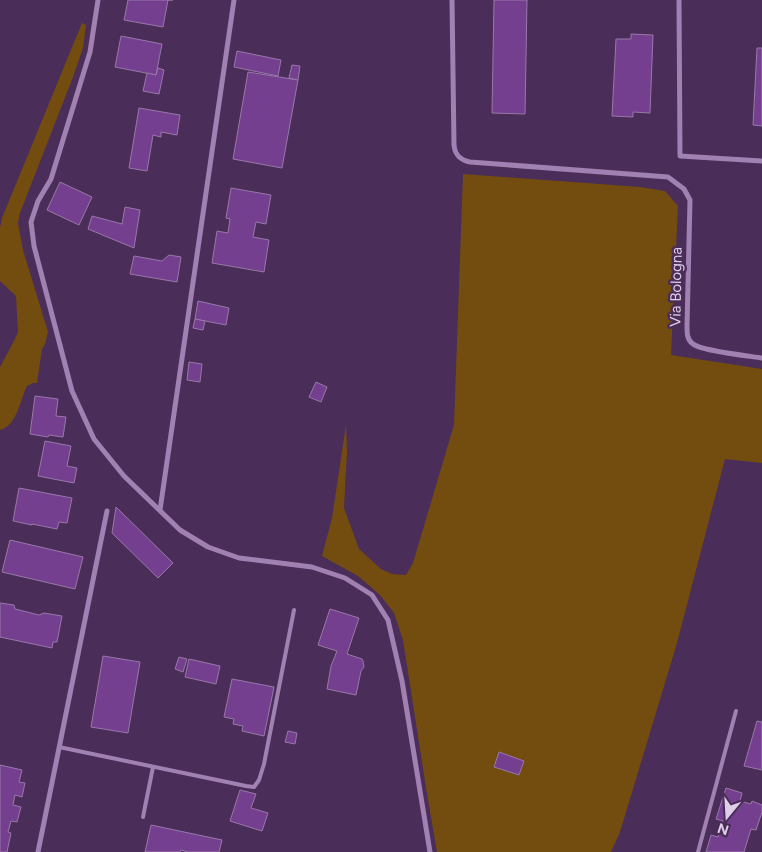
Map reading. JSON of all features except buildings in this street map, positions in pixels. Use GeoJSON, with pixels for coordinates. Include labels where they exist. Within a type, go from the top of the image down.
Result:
{"type":"FeatureCollection","features":[{"type":"Feature","properties":{"kind":"street"},"geometry":{"type":"LineString","coordinates":[[98,0],[90,52],[51,179],[38,201],[31,222],[34,246],[72,391],[94,439],[124,476],[180,530],[208,548],[239,558],[312,567],[345,578],[372,595],[388,620],[402,681],[430,852]]}},
{"type":"Feature","properties":{"kind":"street"},"geometry":{"type":"LineString","coordinates":[[160,510],[234,0]]}},
{"type":"Feature","properties":{"kind":"street","name":"Via Bologna"},"geometry":{"type":"LineString","coordinates":[[452,0],[454,145],[456,154],[464,161],[470,162],[668,177],[684,188],[690,200],[686,326],[688,338],[694,346],[713,351],[762,358]]}},
{"type":"Feature","properties":{"kind":"street"},"geometry":{"type":"LineString","coordinates":[[679,0],[680,156],[762,161]]}},
{"type":"Feature","properties":{"kind":"street"},"geometry":{"type":"LineString","coordinates":[[38,852],[107,511]]}},
{"type":"Feature","properties":{"kind":"lane"},"geometry":{"type":"LineString","coordinates":[[59,747],[254,787],[259,780],[264,764],[294,610]]}},
{"type":"Feature","properties":{"kind":"lane"},"geometry":{"type":"LineString","coordinates":[[698,852],[736,711]]}},
{"type":"Feature","properties":{"kind":"lane"},"geometry":{"type":"LineString","coordinates":[[143,817],[153,767]]}},
{"type":"Feature","properties":{"kind":"shaded area"},"geometry":{"type":"Polygon","coordinates":[[[82,23],[86,25],[83,48],[20,213],[18,223],[23,250],[48,332],[42,349],[37,383],[27,386],[14,418],[6,428],[0,430],[0,367],[18,332],[16,296],[0,281],[0,228],[2,218],[82,23]]]}},
{"type":"Feature","properties":{"kind":"shaded area"},"geometry":{"type":"Polygon","coordinates":[[[463,174],[640,187],[665,191],[678,206],[671,355],[762,369],[762,463],[725,459],[677,643],[620,832],[611,852],[437,852],[403,640],[394,613],[380,595],[358,576],[322,556],[332,518],[346,425],[347,451],[344,508],[359,549],[381,569],[392,574],[406,575],[413,563],[454,425],[463,174]]]}}]}
